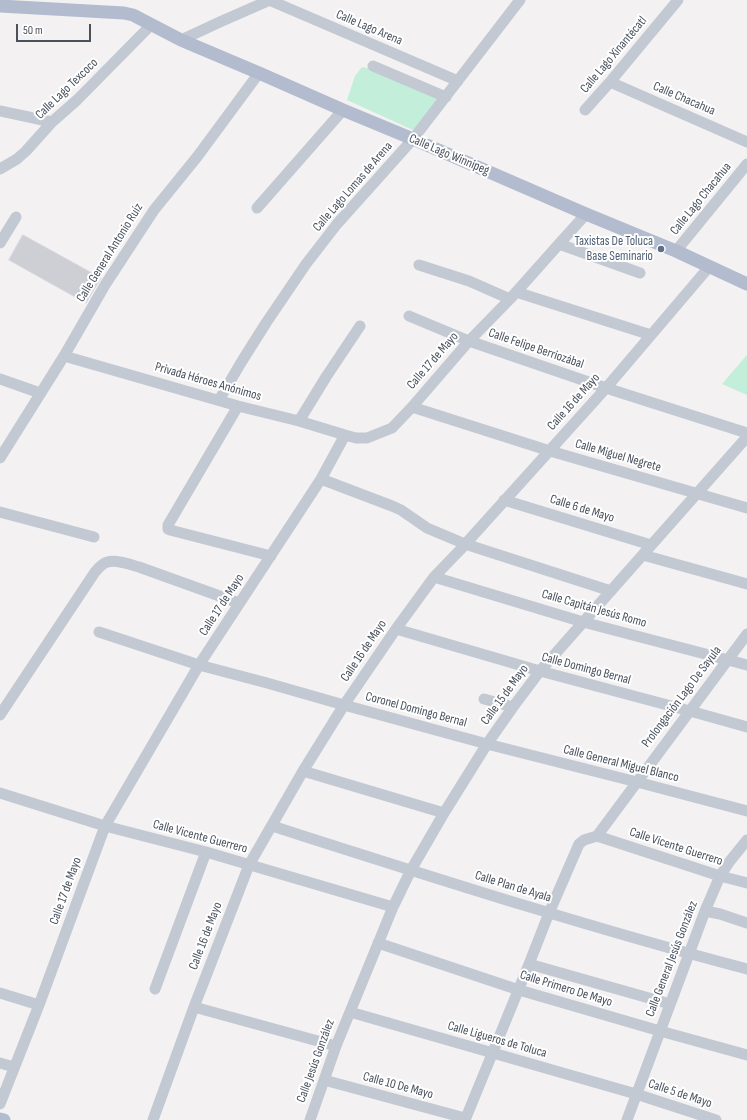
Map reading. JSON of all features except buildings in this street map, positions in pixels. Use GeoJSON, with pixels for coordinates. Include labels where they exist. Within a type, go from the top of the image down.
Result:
{"type":"FeatureCollection","features":[{"type":"Feature","properties":{"kind":"main road","name":"Calle Lago Winnipeg"},"geometry":{"type":"LineString","coordinates":[[0,6],[124,13],[133,15],[181,40],[586,214],[676,251],[747,284]]}},
{"type":"Feature","properties":{"kind":"main road"},"geometry":{"type":"LineString","coordinates":[[0,1119],[4,1120]]}},
{"type":"Feature","properties":{"kind":"street","name":"Calle Lago Arena"},"geometry":{"type":"LineString","coordinates":[[270,0],[458,81]]}},
{"type":"Feature","properties":{"kind":"street"},"geometry":{"type":"LineString","coordinates":[[181,40],[270,0]]}},
{"type":"Feature","properties":{"kind":"street","name":"Calle Lago Lomas de Arena"},"geometry":{"type":"LineString","coordinates":[[219,400],[246,355],[306,264],[337,224],[413,139],[520,0]]}},
{"type":"Feature","properties":{"kind":"street","name":"Calle Lago Xinantécatl"},"geometry":{"type":"LineString","coordinates":[[585,110],[678,0]]}},
{"type":"Feature","properties":{"kind":"street","name":"Calle Lago Texcoco"},"geometry":{"type":"LineString","coordinates":[[0,169],[17,159],[26,151],[52,122],[77,100],[151,25]]}},
{"type":"Feature","properties":{"kind":"street"},"geometry":{"type":"LineString","coordinates":[[373,66],[446,97]]}},
{"type":"Feature","properties":{"kind":"street","name":"Calle General Antonio Ruíz"},"geometry":{"type":"LineString","coordinates":[[0,458],[64,356],[105,285],[154,210],[197,157],[259,73]]}},
{"type":"Feature","properties":{"kind":"street","name":"Calle Chacahua"},"geometry":{"type":"LineString","coordinates":[[610,82],[747,142]]}},
{"type":"Feature","properties":{"kind":"street"},"geometry":{"type":"LineString","coordinates":[[257,208],[343,110]]}},
{"type":"Feature","properties":{"kind":"street"},"geometry":{"type":"LineString","coordinates":[[0,111],[52,122]]}},
{"type":"Feature","properties":{"kind":"street","name":"Calle Lago Chacahua"},"geometry":{"type":"LineString","coordinates":[[676,251],[747,164]]}},
{"type":"Feature","properties":{"kind":"street","name":"Calle 17 de Mayo"},"geometry":{"type":"LineString","coordinates":[[0,1104],[105,826],[199,665],[321,479],[345,436],[367,438],[392,428],[469,341],[586,214]]}},
{"type":"Feature","properties":{"kind":"street"},"geometry":{"type":"LineString","coordinates":[[0,243],[16,216]]}},
{"type":"Feature","properties":{"kind":"street"},"geometry":{"type":"LineString","coordinates":[[559,244],[640,272]]}},
{"type":"Feature","properties":{"kind":"street"},"geometry":{"type":"LineString","coordinates":[[419,265],[513,295],[651,335]]}},
{"type":"Feature","properties":{"kind":"street","name":"Calle 16 de Mayo"},"geometry":{"type":"LineString","coordinates":[[153,1120],[194,1006],[249,865],[303,771],[344,705],[434,577],[606,388],[709,267]]}},
{"type":"Feature","properties":{"kind":"street","name":"Calle Felipe Berriozábal"},"geometry":{"type":"LineString","coordinates":[[409,316],[469,341],[606,388],[747,432]]}},
{"type":"Feature","properties":{"kind":"street"},"geometry":{"type":"LineString","coordinates":[[299,421],[360,326]]}},
{"type":"Feature","properties":{"kind":"street","name":"Privada Héroes Anónimos"},"geometry":{"type":"LineString","coordinates":[[64,356],[238,406],[299,421],[345,436]]}},
{"type":"Feature","properties":{"kind":"street"},"geometry":{"type":"LineString","coordinates":[[0,379],[40,393]]}},
{"type":"Feature","properties":{"kind":"street"},"geometry":{"type":"LineString","coordinates":[[238,406],[168,525],[168,529],[271,556]]}},
{"type":"Feature","properties":{"kind":"street","name":"Calle Miguel Negrete"},"geometry":{"type":"LineString","coordinates":[[412,407],[550,451],[747,508]]}},
{"type":"Feature","properties":{"kind":"street","name":"Calle 15 de Mayo"},"geometry":{"type":"LineString","coordinates":[[350,1012],[392,907],[411,870],[444,813],[487,744],[540,671],[747,437]]}},
{"type":"Feature","properties":{"kind":"street"},"geometry":{"type":"LineString","coordinates":[[321,479],[401,510],[427,528],[465,544],[611,591]]}},
{"type":"Feature","properties":{"kind":"street","name":"Calle 6 de Mayo"},"geometry":{"type":"LineString","coordinates":[[504,500],[651,545]]}},
{"type":"Feature","properties":{"kind":"street"},"geometry":{"type":"LineString","coordinates":[[0,512],[94,537]]}},
{"type":"Feature","properties":{"kind":"street"},"geometry":{"type":"LineString","coordinates":[[643,554],[747,584]]}},
{"type":"Feature","properties":{"kind":"street"},"geometry":{"type":"LineString","coordinates":[[0,716],[91,578],[101,565],[106,562],[111,561],[139,567],[239,602]]}},
{"type":"Feature","properties":{"kind":"street","name":"Calle Capitán Jesús Romo"},"geometry":{"type":"LineString","coordinates":[[434,577],[583,622],[747,665]]}},
{"type":"Feature","properties":{"kind":"street","name":"Calle Domingo Bernal"},"geometry":{"type":"LineString","coordinates":[[396,629],[540,671],[690,710],[747,727]]}},
{"type":"Feature","properties":{"kind":"street","name":"Coronel Domingo Bernal"},"geometry":{"type":"LineString","coordinates":[[99,632],[199,665],[487,744]]}},
{"type":"Feature","properties":{"kind":"street","name":"Prolongación Lago De Sayula"},"geometry":{"type":"LineString","coordinates":[[597,836],[747,634]]}},
{"type":"Feature","properties":{"kind":"street"},"geometry":{"type":"LineString","coordinates":[[484,699],[513,707]]}},
{"type":"Feature","properties":{"kind":"street","name":"Calle General Miguel Blanco"},"geometry":{"type":"LineString","coordinates":[[487,744],[747,811]]}},
{"type":"Feature","properties":{"kind":"street"},"geometry":{"type":"LineString","coordinates":[[303,771],[444,813]]}},
{"type":"Feature","properties":{"kind":"street","name":"Calle Vicente Guerrero"},"geometry":{"type":"LineString","coordinates":[[0,793],[105,826],[206,852],[392,907]]}},
{"type":"Feature","properties":{"kind":"street","name":"Calle Plan de Ayala"},"geometry":{"type":"LineString","coordinates":[[272,826],[549,913],[688,954],[747,969]]}},
{"type":"Feature","properties":{"kind":"street"},"geometry":{"type":"LineString","coordinates":[[465,1119],[519,990],[549,913],[579,844],[584,840],[597,836]]}},
{"type":"Feature","properties":{"kind":"street","name":"Calle Vicente Guerrero"},"geometry":{"type":"LineString","coordinates":[[597,836],[747,884]]}},
{"type":"Feature","properties":{"kind":"street","name":"Calle General Jesús González"},"geometry":{"type":"LineString","coordinates":[[626,1120],[704,911],[720,876],[747,840]]}},
{"type":"Feature","properties":{"kind":"street"},"geometry":{"type":"LineString","coordinates":[[155,989],[206,852]]}},
{"type":"Feature","properties":{"kind":"street"},"geometry":{"type":"LineString","coordinates":[[704,911],[720,914],[747,923]]}},
{"type":"Feature","properties":{"kind":"street","name":"Calle Primero De Mayo"},"geometry":{"type":"LineString","coordinates":[[378,943],[519,990],[747,1055]]}},
{"type":"Feature","properties":{"kind":"street"},"geometry":{"type":"LineString","coordinates":[[529,964],[670,1004]]}},
{"type":"Feature","properties":{"kind":"street"},"geometry":{"type":"LineString","coordinates":[[0,993],[38,1005]]}},
{"type":"Feature","properties":{"kind":"street"},"geometry":{"type":"LineString","coordinates":[[194,1006],[336,1046]]}},
{"type":"Feature","properties":{"kind":"street","name":"Calle Jesús González"},"geometry":{"type":"LineString","coordinates":[[310,1120],[336,1046],[350,1012]]}},
{"type":"Feature","properties":{"kind":"street","name":"Calle Ligueros de Toluca"},"geometry":{"type":"LineString","coordinates":[[350,1012],[636,1094]]}},
{"type":"Feature","properties":{"kind":"street"},"geometry":{"type":"LineString","coordinates":[[0,1063],[14,1067]]}},
{"type":"Feature","properties":{"kind":"street","name":"Calle 10 De Mayo"},"geometry":{"type":"LineString","coordinates":[[324,1080],[465,1119]]}},
{"type":"Feature","properties":{"kind":"street","name":"Calle 5 de Mayo"},"geometry":{"type":"LineString","coordinates":[[636,1094],[716,1120]]}},
{"type":"Feature","properties":{"kind":"green space"},"geometry":{"type":"Polygon","coordinates":[[[362,67],[439,98],[413,130],[347,100],[355,76],[362,67]]]}},
{"type":"Feature","properties":{"kind":"green space"},"geometry":{"type":"Polygon","coordinates":[[[747,355],[747,395],[722,384],[747,355]]]}},
{"type":"Feature","properties":{"kind":"place","name":"Taxistas De Toluca Base Seminario"},"geometry":{"type":"Point","coordinates":[661,249]}}]}
